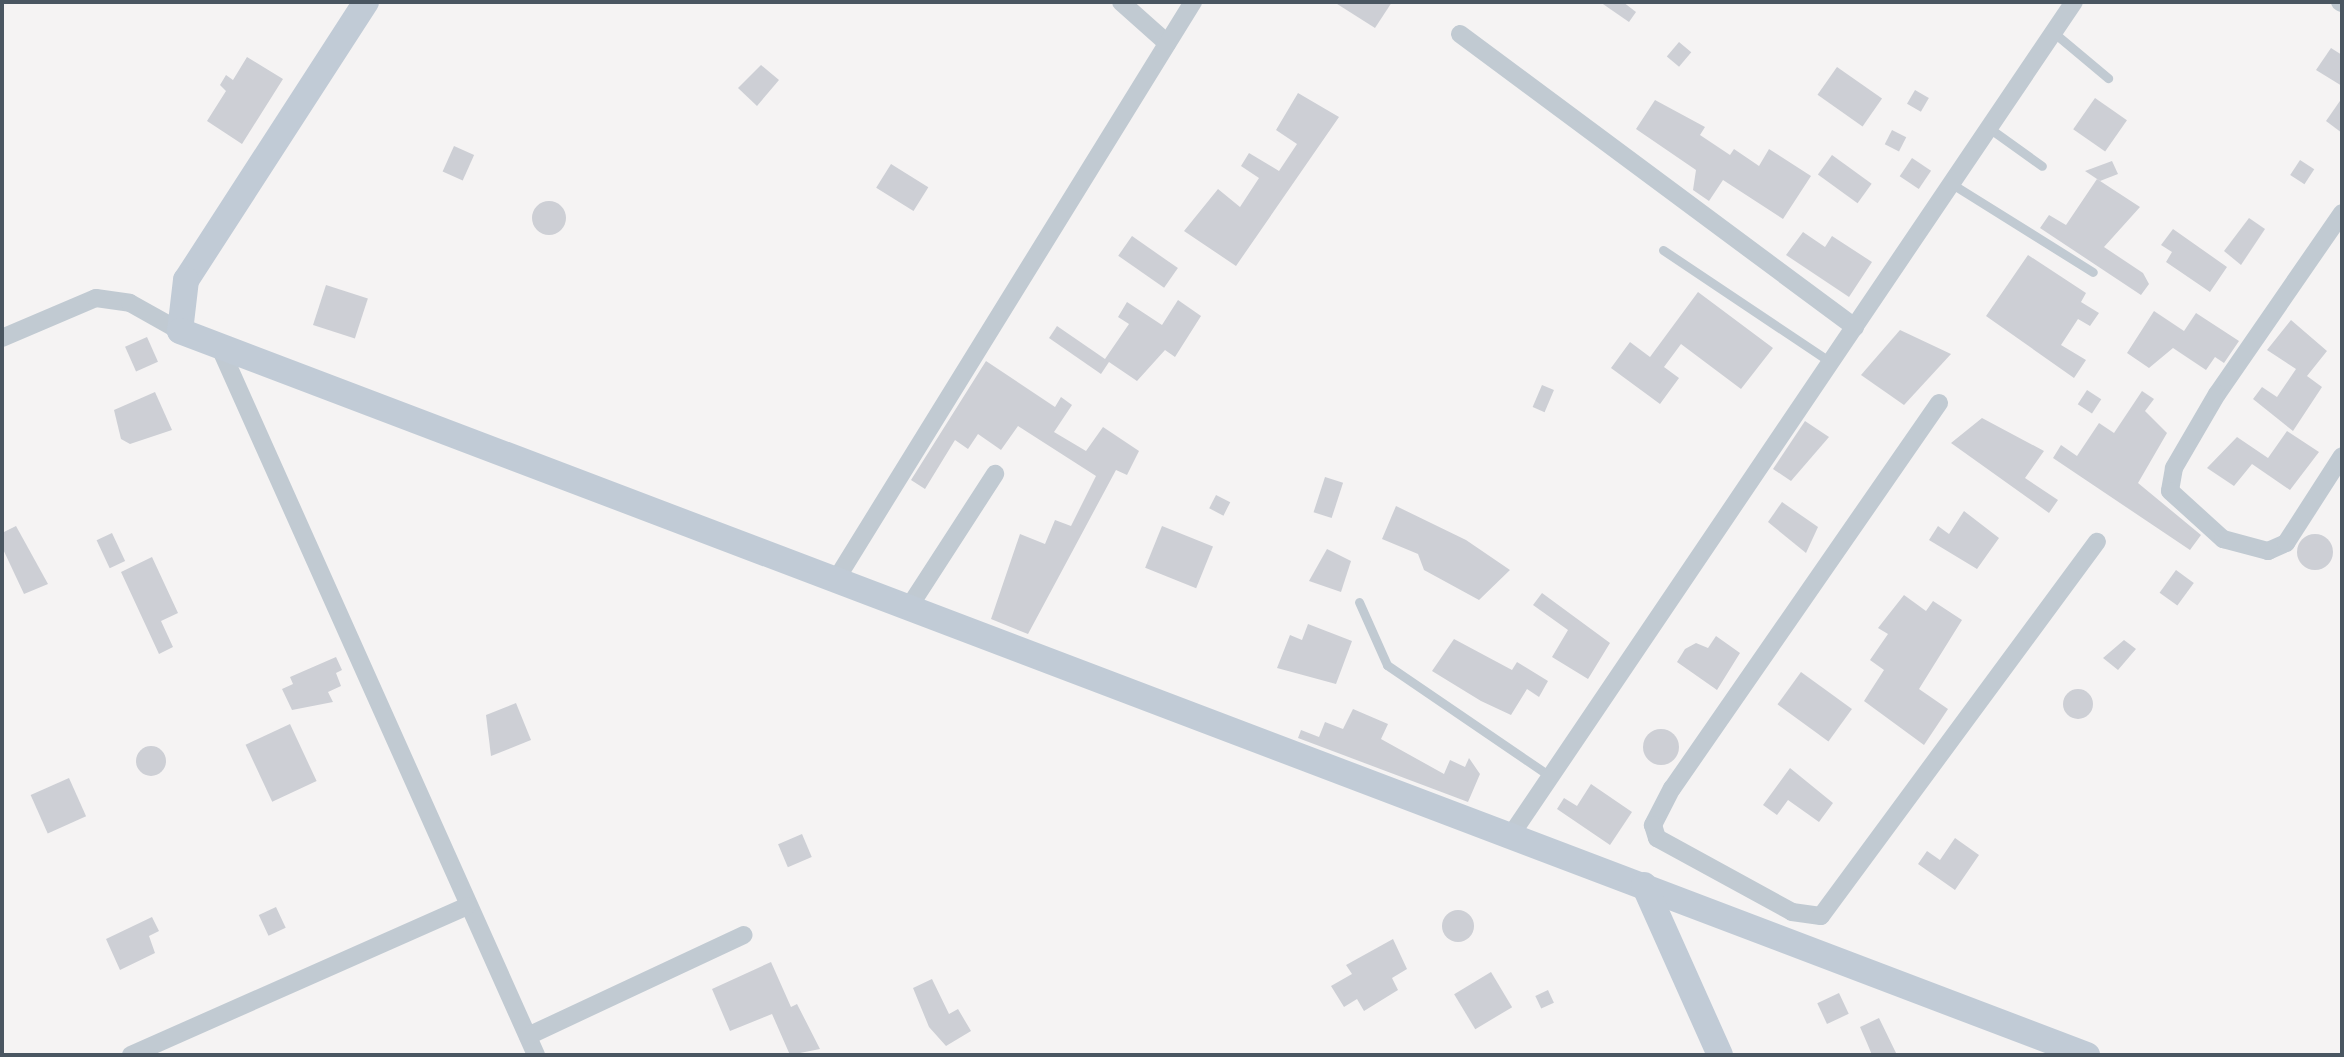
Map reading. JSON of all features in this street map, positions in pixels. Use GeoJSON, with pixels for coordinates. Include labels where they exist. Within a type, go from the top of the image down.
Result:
{"type":"FeatureCollection","features":[{"type":"Feature","properties":{"kind":"street"},"geometry":{"type":"LineString","coordinates":[[180,331],[186,280],[366,2]]}},
{"type":"Feature","properties":{"kind":"street"},"geometry":{"type":"LineString","coordinates":[[1121,2],[1167,43]]}},
{"type":"Feature","properties":{"kind":"street"},"geometry":{"type":"LineString","coordinates":[[837,578],[1193,2]]}},
{"type":"Feature","properties":{"kind":"street"},"geometry":{"type":"LineString","coordinates":[[1511,835],[2074,2]]}},
{"type":"Feature","properties":{"kind":"street"},"geometry":{"type":"LineString","coordinates":[[1460,34],[1855,327]]}},
{"type":"Feature","properties":{"kind":"street"},"geometry":{"type":"LineString","coordinates":[[2342,213],[2217,394],[2174,468],[2170,491],[2223,539],[2268,551],[2286,543],[2342,456]]}},
{"type":"Feature","properties":{"kind":"street"},"geometry":{"type":"LineString","coordinates":[[2,338],[96,298],[130,303],[221,350],[911,604],[2087,1055]]}},
{"type":"Feature","properties":{"kind":"street"},"geometry":{"type":"LineString","coordinates":[[221,350],[528,1048],[744,935]]}},
{"type":"Feature","properties":{"kind":"street"},"geometry":{"type":"LineString","coordinates":[[1939,403],[1656,816],[1657,838],[1719,876],[1808,917],[1832,907],[2097,542]]}},
{"type":"Feature","properties":{"kind":"street"},"geometry":{"type":"LineString","coordinates":[[911,604],[995,474]]}},
{"type":"Feature","properties":{"kind":"street"},"geometry":{"type":"LineString","coordinates":[[1707,907],[1719,876]]}},
{"type":"Feature","properties":{"kind":"street"},"geometry":{"type":"LineString","coordinates":[[1644,885],[1720,1055]]}},
{"type":"Feature","properties":{"kind":"street"},"geometry":{"type":"LineString","coordinates":[[131,1055],[468,906]]}},
{"type":"Feature","properties":{"kind":"lane"},"geometry":{"type":"LineString","coordinates":[[2053,32],[2108,78]]}},
{"type":"Feature","properties":{"kind":"lane"},"geometry":{"type":"LineString","coordinates":[[1989,128],[2042,166]]}},
{"type":"Feature","properties":{"kind":"lane"},"geometry":{"type":"LineString","coordinates":[[1952,184],[2093,272]]}},
{"type":"Feature","properties":{"kind":"lane"},"geometry":{"type":"LineString","coordinates":[[1663,250],[1830,362]]}},
{"type":"Feature","properties":{"kind":"lane"},"geometry":{"type":"LineString","coordinates":[[1359,602],[1387,665],[1550,776]]}},
{"type":"Feature","properties":{"kind":"building"},"geometry":{"type":"Polygon","coordinates":[[[1334,2],[1392,2],[1375,28],[1334,2]]]}},
{"type":"Feature","properties":{"kind":"building"},"geometry":{"type":"Polygon","coordinates":[[[1600,2],[1623,2],[1636,12],[1629,22],[1600,2]]]}},
{"type":"Feature","properties":{"kind":"building"},"geometry":{"type":"Polygon","coordinates":[[[1679,42],[1691,52],[1679,67],[1667,57],[1679,42]]]}},
{"type":"Feature","properties":{"kind":"building"},"geometry":{"type":"Polygon","coordinates":[[[2331,48],[2342,55],[2342,86],[2316,70],[2331,48]]]}},
{"type":"Feature","properties":{"kind":"building"},"geometry":{"type":"Polygon","coordinates":[[[247,57],[283,79],[242,144],[207,121],[226,91],[220,85],[226,75],[233,80],[247,57]]]}},
{"type":"Feature","properties":{"kind":"building"},"geometry":{"type":"Polygon","coordinates":[[[761,65],[779,80],[757,106],[738,88],[761,65]]]}},
{"type":"Feature","properties":{"kind":"building"},"geometry":{"type":"Polygon","coordinates":[[[1837,67],[1882,99],[1863,126],[1817,95],[1837,67]]]}},
{"type":"Feature","properties":{"kind":"building"},"geometry":{"type":"Polygon","coordinates":[[[1915,90],[1929,98],[1921,112],[1907,104],[1915,90]]]}},
{"type":"Feature","properties":{"kind":"building"},"geometry":{"type":"Polygon","coordinates":[[[1298,93],[1339,117],[1236,266],[1184,231],[1218,189],[1240,207],[1259,178],[1241,166],[1249,153],[1279,171],[1297,144],[1276,130],[1298,93]]]}},
{"type":"Feature","properties":{"kind":"building"},"geometry":{"type":"Polygon","coordinates":[[[2095,98],[2127,120],[2105,151],[2073,129],[2095,98]]]}},
{"type":"Feature","properties":{"kind":"building"},"geometry":{"type":"Polygon","coordinates":[[[2342,98],[2342,133],[2326,121],[2342,98]]]}},
{"type":"Feature","properties":{"kind":"building"},"geometry":{"type":"Polygon","coordinates":[[[1655,100],[1705,127],[1700,135],[1730,155],[1734,149],[1759,166],[1769,149],[1811,176],[1783,219],[1723,180],[1709,201],[1693,190],[1696,170],[1636,129],[1655,100]]]}},
{"type":"Feature","properties":{"kind":"building"},"geometry":{"type":"Polygon","coordinates":[[[1892,130],[1906,137],[1899,152],[1885,144],[1892,130]]]}},
{"type":"Feature","properties":{"kind":"building"},"geometry":{"type":"Polygon","coordinates":[[[454,146],[474,155],[463,181],[443,172],[454,146]]]}},
{"type":"Feature","properties":{"kind":"building"},"geometry":{"type":"Polygon","coordinates":[[[1832,155],[1872,184],[1858,203],[1818,174],[1832,155]]]}},
{"type":"Feature","properties":{"kind":"building"},"geometry":{"type":"Polygon","coordinates":[[[1912,158],[1931,171],[1919,189],[1900,176],[1912,158]]]}},
{"type":"Feature","properties":{"kind":"building"},"geometry":{"type":"Polygon","coordinates":[[[2300,160],[2314,169],[2304,184],[2290,175],[2300,160]]]}},
{"type":"Feature","properties":{"kind":"building"},"geometry":{"type":"Polygon","coordinates":[[[2112,161],[2118,174],[2100,181],[2085,171],[2112,161]]]}},
{"type":"Feature","properties":{"kind":"building"},"geometry":{"type":"Polygon","coordinates":[[[891,164],[928,187],[913,211],[876,188],[891,164]]]}},
{"type":"Feature","properties":{"kind":"building"},"geometry":{"type":"Polygon","coordinates":[[[2097,179],[2140,207],[2104,247],[2143,273],[2149,284],[2141,295],[2040,228],[2049,215],[2066,225],[2097,179]]]}},
{"type":"Feature","properties":{"kind":"building"},"geometry":{"type":"Polygon","coordinates":[[[549,201],[561,206],[566,218],[561,230],[549,235],[537,230],[532,218],[537,206],[549,201]]]}},
{"type":"Feature","properties":{"kind":"building"},"geometry":{"type":"Polygon","coordinates":[[[2249,218],[2265,229],[2241,265],[2224,251],[2249,218]]]}},
{"type":"Feature","properties":{"kind":"building"},"geometry":{"type":"Polygon","coordinates":[[[2173,229],[2227,267],[2210,292],[2166,262],[2172,252],[2161,245],[2173,229]]]}},
{"type":"Feature","properties":{"kind":"building"},"geometry":{"type":"Polygon","coordinates":[[[1803,232],[1825,247],[1832,236],[1872,262],[1849,297],[1786,255],[1803,232]]]}},
{"type":"Feature","properties":{"kind":"building"},"geometry":{"type":"Polygon","coordinates":[[[1132,236],[1178,268],[1164,288],[1118,256],[1132,236]]]}},
{"type":"Feature","properties":{"kind":"building"},"geometry":{"type":"Polygon","coordinates":[[[2028,255],[2086,293],[2081,302],[2099,313],[2090,326],[2078,319],[2061,345],[2086,360],[2074,378],[1986,316],[2028,255]]]}},
{"type":"Feature","properties":{"kind":"building"},"geometry":{"type":"Polygon","coordinates":[[[326,285],[368,299],[355,339],[313,325],[326,285]]]}},
{"type":"Feature","properties":{"kind":"building"},"geometry":{"type":"Polygon","coordinates":[[[1698,292],[1773,348],[1741,389],[1681,344],[1664,367],[1679,378],[1660,404],[1611,368],[1630,342],[1650,357],[1698,292]]]}},
{"type":"Feature","properties":{"kind":"building"},"geometry":{"type":"Polygon","coordinates":[[[1178,300],[1201,316],[1175,357],[1165,350],[1137,381],[1109,362],[1101,374],[1049,338],[1057,326],[1105,359],[1129,324],[1118,317],[1127,302],[1162,325],[1178,300]]]}},
{"type":"Feature","properties":{"kind":"building"},"geometry":{"type":"Polygon","coordinates":[[[2154,311],[2184,331],[2196,313],[2239,341],[2224,363],[2215,357],[2206,370],[2173,348],[2149,368],[2127,353],[2154,311]]]}},
{"type":"Feature","properties":{"kind":"building"},"geometry":{"type":"Polygon","coordinates":[[[2291,320],[2327,351],[2307,376],[2322,387],[2293,431],[2253,399],[2262,387],[2277,397],[2296,369],[2267,350],[2291,320]]]}},
{"type":"Feature","properties":{"kind":"building"},"geometry":{"type":"Polygon","coordinates":[[[1900,330],[1951,354],[1904,405],[1861,375],[1900,330]]]}},
{"type":"Feature","properties":{"kind":"building"},"geometry":{"type":"Polygon","coordinates":[[[147,337],[158,362],[136,371],[125,347],[147,337]]]}},
{"type":"Feature","properties":{"kind":"building"},"geometry":{"type":"Polygon","coordinates":[[[986,361],[1055,407],[1061,397],[1072,405],[1054,432],[1086,451],[1103,427],[1139,451],[1127,475],[1116,470],[1028,634],[991,619],[1020,534],[1045,544],[1055,520],[1071,526],[1096,476],[1018,426],[1001,450],[978,434],[968,449],[955,440],[925,489],[911,480],[986,361]]]}},
{"type":"Feature","properties":{"kind":"building"},"geometry":{"type":"Polygon","coordinates":[[[1542,385],[1554,390],[1545,412],[1533,407],[1542,385]]]}},
{"type":"Feature","properties":{"kind":"building"},"geometry":{"type":"Polygon","coordinates":[[[2087,390],[2101,399],[2092,414],[2078,404],[2087,390]]]}},
{"type":"Feature","properties":{"kind":"building"},"geometry":{"type":"Polygon","coordinates":[[[2142,391],[2154,399],[2145,411],[2167,433],[2138,483],[2201,535],[2190,550],[2053,458],[2061,445],[2077,456],[2099,423],[2114,433],[2142,391]]]}},
{"type":"Feature","properties":{"kind":"building"},"geometry":{"type":"Polygon","coordinates":[[[155,392],[172,430],[130,444],[121,439],[114,410],[155,392]]]}},
{"type":"Feature","properties":{"kind":"building"},"geometry":{"type":"Polygon","coordinates":[[[1982,418],[2044,451],[2025,478],[2058,500],[2049,513],[1951,443],[1982,418]]]}},
{"type":"Feature","properties":{"kind":"building"},"geometry":{"type":"Polygon","coordinates":[[[1805,421],[1829,437],[1791,481],[1773,469],[1805,421]]]}},
{"type":"Feature","properties":{"kind":"building"},"geometry":{"type":"Polygon","coordinates":[[[2287,431],[2319,452],[2290,490],[2252,464],[2234,486],[2207,468],[2237,437],[2268,458],[2287,431]]]}},
{"type":"Feature","properties":{"kind":"building"},"geometry":{"type":"Polygon","coordinates":[[[1325,477],[1343,483],[1332,518],[1314,512],[1325,477]]]}},
{"type":"Feature","properties":{"kind":"building"},"geometry":{"type":"Polygon","coordinates":[[[1216,495],[1230,502],[1223,516],[1209,508],[1216,495]]]}},
{"type":"Feature","properties":{"kind":"building"},"geometry":{"type":"Polygon","coordinates":[[[1782,502],[1818,527],[1806,553],[1768,522],[1782,502]]]}},
{"type":"Feature","properties":{"kind":"building"},"geometry":{"type":"Polygon","coordinates":[[[1396,506],[1466,540],[1510,570],[1479,600],[1424,570],[1418,554],[1382,539],[1396,506]]]}},
{"type":"Feature","properties":{"kind":"building"},"geometry":{"type":"Polygon","coordinates":[[[1964,511],[1999,538],[1977,569],[1929,540],[1938,526],[1949,534],[1964,511]]]}},
{"type":"Feature","properties":{"kind":"building"},"geometry":{"type":"Polygon","coordinates":[[[16,526],[48,584],[24,594],[2,547],[2,533],[16,526]]]}},
{"type":"Feature","properties":{"kind":"building"},"geometry":{"type":"Polygon","coordinates":[[[1162,526],[1213,547],[1196,588],[1145,568],[1162,526]]]}},
{"type":"Feature","properties":{"kind":"building"},"geometry":{"type":"Polygon","coordinates":[[[112,533],[125,561],[110,568],[97,540],[112,533]]]}},
{"type":"Feature","properties":{"kind":"building"},"geometry":{"type":"Polygon","coordinates":[[[2315,534],[2328,539],[2333,552],[2328,565],[2315,570],[2302,565],[2297,552],[2302,539],[2315,534]]]}},
{"type":"Feature","properties":{"kind":"building"},"geometry":{"type":"Polygon","coordinates":[[[1327,549],[1351,561],[1341,592],[1309,581],[1327,549]]]}},
{"type":"Feature","properties":{"kind":"building"},"geometry":{"type":"Polygon","coordinates":[[[152,557],[178,613],[161,621],[173,647],[159,654],[121,572],[152,557]]]}},
{"type":"Feature","properties":{"kind":"building"},"geometry":{"type":"Polygon","coordinates":[[[2176,570],[2194,583],[2177,606],[2160,593],[2176,570]]]}},
{"type":"Feature","properties":{"kind":"building"},"geometry":{"type":"Polygon","coordinates":[[[1542,593],[1610,643],[1588,679],[1552,657],[1568,630],[1533,605],[1542,593]]]}},
{"type":"Feature","properties":{"kind":"building"},"geometry":{"type":"Polygon","coordinates":[[[1904,595],[1926,611],[1933,601],[1962,620],[1919,689],[1948,709],[1924,745],[1864,701],[1884,670],[1870,660],[1888,634],[1878,628],[1904,595]]]}},
{"type":"Feature","properties":{"kind":"building"},"geometry":{"type":"Polygon","coordinates":[[[1308,624],[1352,641],[1336,684],[1277,668],[1290,635],[1302,640],[1308,624]]]}},
{"type":"Feature","properties":{"kind":"building"},"geometry":{"type":"Polygon","coordinates":[[[1716,636],[1740,653],[1717,690],[1677,662],[1685,649],[1696,643],[1708,648],[1716,636]]]}},
{"type":"Feature","properties":{"kind":"building"},"geometry":{"type":"Polygon","coordinates":[[[1454,639],[1512,670],[1517,662],[1548,681],[1539,697],[1527,689],[1511,715],[1432,671],[1454,639]]]}},
{"type":"Feature","properties":{"kind":"building"},"geometry":{"type":"Polygon","coordinates":[[[2124,640],[2136,649],[2118,670],[2103,658],[2124,640]]]}},
{"type":"Feature","properties":{"kind":"building"},"geometry":{"type":"Polygon","coordinates":[[[336,657],[342,670],[336,673],[341,686],[328,692],[333,702],[292,710],[282,689],[293,684],[290,677],[336,657]]]}},
{"type":"Feature","properties":{"kind":"building"},"geometry":{"type":"Polygon","coordinates":[[[1801,672],[1852,709],[1828,741],[1777,704],[1801,672]]]}},
{"type":"Feature","properties":{"kind":"building"},"geometry":{"type":"Polygon","coordinates":[[[2078,689],[2089,693],[2093,704],[2089,715],[2078,719],[2067,715],[2063,704],[2067,693],[2078,689]]]}},
{"type":"Feature","properties":{"kind":"building"},"geometry":{"type":"Polygon","coordinates":[[[516,703],[531,740],[491,756],[486,715],[516,703]]]}},
{"type":"Feature","properties":{"kind":"building"},"geometry":{"type":"Polygon","coordinates":[[[1353,709],[1388,724],[1381,739],[1444,774],[1450,760],[1465,767],[1469,758],[1480,774],[1468,802],[1298,738],[1301,730],[1319,737],[1325,722],[1343,729],[1353,709]]]}},
{"type":"Feature","properties":{"kind":"building"},"geometry":{"type":"Polygon","coordinates":[[[290,724],[317,781],[272,802],[246,745],[290,724]]]}},
{"type":"Feature","properties":{"kind":"building"},"geometry":{"type":"Polygon","coordinates":[[[1661,729],[1673,735],[1679,747],[1673,759],[1661,765],[1649,759],[1643,747],[1649,735],[1661,729]]]}},
{"type":"Feature","properties":{"kind":"building"},"geometry":{"type":"Polygon","coordinates":[[[151,746],[162,750],[166,761],[162,772],[151,776],[140,772],[136,761],[140,750],[151,746]]]}},
{"type":"Feature","properties":{"kind":"building"},"geometry":{"type":"Polygon","coordinates":[[[1790,768],[1833,803],[1819,822],[1788,800],[1777,815],[1763,805],[1790,768]]]}},
{"type":"Feature","properties":{"kind":"building"},"geometry":{"type":"Polygon","coordinates":[[[69,778],[86,816],[48,833],[31,795],[69,778]]]}},
{"type":"Feature","properties":{"kind":"building"},"geometry":{"type":"Polygon","coordinates":[[[1591,784],[1632,812],[1610,845],[1557,809],[1564,798],[1577,806],[1591,784]]]}},
{"type":"Feature","properties":{"kind":"building"},"geometry":{"type":"Polygon","coordinates":[[[802,834],[812,857],[788,867],[778,844],[802,834]]]}},
{"type":"Feature","properties":{"kind":"building"},"geometry":{"type":"Polygon","coordinates":[[[1955,838],[1979,855],[1955,890],[1918,864],[1927,851],[1940,860],[1955,838]]]}},
{"type":"Feature","properties":{"kind":"building"},"geometry":{"type":"Polygon","coordinates":[[[276,907],[286,928],[269,936],[259,915],[276,907]]]}},
{"type":"Feature","properties":{"kind":"building"},"geometry":{"type":"Polygon","coordinates":[[[1458,910],[1469,915],[1474,926],[1469,937],[1458,942],[1447,937],[1442,926],[1447,915],[1458,910]]]}},
{"type":"Feature","properties":{"kind":"building"},"geometry":{"type":"Polygon","coordinates":[[[152,917],[159,931],[149,936],[155,953],[120,970],[106,939],[152,917]]]}},
{"type":"Feature","properties":{"kind":"building"},"geometry":{"type":"Polygon","coordinates":[[[1393,939],[1407,969],[1392,978],[1398,990],[1364,1011],[1357,999],[1344,1007],[1331,986],[1352,974],[1346,965],[1393,939]]]}},
{"type":"Feature","properties":{"kind":"building"},"geometry":{"type":"Polygon","coordinates":[[[771,962],[791,1007],[797,1004],[820,1049],[790,1055],[772,1014],[730,1031],[712,989],[771,962]]]}},
{"type":"Feature","properties":{"kind":"building"},"geometry":{"type":"Polygon","coordinates":[[[1491,972],[1512,1007],[1475,1029],[1454,994],[1491,972]]]}},
{"type":"Feature","properties":{"kind":"building"},"geometry":{"type":"Polygon","coordinates":[[[932,979],[949,1014],[958,1009],[971,1031],[946,1046],[929,1027],[913,988],[932,979]]]}},
{"type":"Feature","properties":{"kind":"building"},"geometry":{"type":"Polygon","coordinates":[[[1548,990],[1554,1003],[1541,1009],[1535,996],[1548,990]]]}},
{"type":"Feature","properties":{"kind":"building"},"geometry":{"type":"Polygon","coordinates":[[[1839,993],[1849,1014],[1827,1024],[1817,1003],[1839,993]]]}},
{"type":"Feature","properties":{"kind":"building"},"geometry":{"type":"Polygon","coordinates":[[[1879,1018],[1897,1055],[1872,1055],[1860,1027],[1879,1018]]]}}]}
